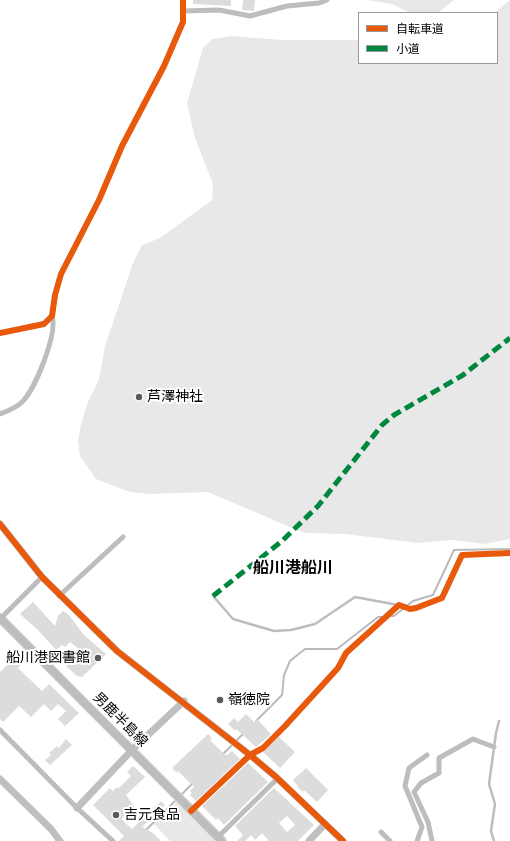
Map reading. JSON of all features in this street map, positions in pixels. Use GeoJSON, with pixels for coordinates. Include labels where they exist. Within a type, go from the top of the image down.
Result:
{"type":"FeatureCollection","features":[{"type":"Feature","properties":{"kind":"main road","name":"男鹿半島線"},"geometry":{"type":"LineString","coordinates":[[0,619],[220,839]]}},
{"type":"Feature","properties":{"kind":"street"},"geometry":{"type":"LineString","coordinates":[[0,414],[12,410],[23,402],[36,384],[54,324],[52,316],[55,295],[61,274],[99,200],[122,146],[164,66],[183,22],[183,0]]}},
{"type":"Feature","properties":{"kind":"street"},"geometry":{"type":"LineString","coordinates":[[183,11],[219,10],[250,16],[287,6],[319,3],[327,0]]}},
{"type":"Feature","properties":{"kind":"street"},"geometry":{"type":"LineString","coordinates":[[0,334],[44,324],[52,316]]}},
{"type":"Feature","properties":{"kind":"street"},"geometry":{"type":"LineString","coordinates":[[0,524],[59,596],[117,651],[184,702],[278,778],[343,841]]}},
{"type":"Feature","properties":{"kind":"street"},"geometry":{"type":"LineString","coordinates":[[59,596],[123,537]]}},
{"type":"Feature","properties":{"kind":"street"},"geometry":{"type":"LineString","coordinates":[[191,811],[250,755],[263,748],[338,668],[346,653],[399,605],[410,609],[442,598],[462,555],[510,553]]}},
{"type":"Feature","properties":{"kind":"street"},"geometry":{"type":"LineString","coordinates":[[0,619],[42,577]]}},
{"type":"Feature","properties":{"kind":"street"},"geometry":{"type":"LineString","coordinates":[[77,808],[132,750],[184,702]]}},
{"type":"Feature","properties":{"kind":"street"},"geometry":{"type":"LineString","coordinates":[[0,730],[77,808],[113,841]]}},
{"type":"Feature","properties":{"kind":"street"},"geometry":{"type":"LineString","coordinates":[[432,841],[428,822],[414,792],[421,783],[439,773],[439,758],[473,739],[494,747]]}},
{"type":"Feature","properties":{"kind":"street"},"geometry":{"type":"LineString","coordinates":[[417,841],[422,827],[405,786],[409,768],[427,755]]}},
{"type":"Feature","properties":{"kind":"street"},"geometry":{"type":"LineString","coordinates":[[220,839],[278,778]]}},
{"type":"Feature","properties":{"kind":"street"},"geometry":{"type":"LineString","coordinates":[[0,779],[44,822],[57,840]]}},
{"type":"Feature","properties":{"kind":"street"},"geometry":{"type":"LineString","coordinates":[[309,841],[325,824]]}},
{"type":"Feature","properties":{"kind":"street"},"geometry":{"type":"LineString","coordinates":[[381,832],[386,840]]}},
{"type":"Feature","properties":{"kind":"lane"},"geometry":{"type":"LineString","coordinates":[[213,596],[234,619],[274,631],[291,630],[315,624],[355,597],[399,605]]}},
{"type":"Feature","properties":{"kind":"lane"},"geometry":{"type":"LineString","coordinates":[[494,841],[491,831],[495,804],[489,784],[499,721]]}},
{"type":"Feature","properties":{"kind":"shaded area"},"geometry":{"type":"Polygon","coordinates":[[[367,0],[454,0],[439,12],[408,12],[392,4],[367,0]]]}},
{"type":"Feature","properties":{"kind":"shaded area"},"geometry":{"type":"Polygon","coordinates":[[[510,0],[510,539],[484,544],[452,540],[418,543],[345,534],[304,533],[208,492],[151,494],[130,492],[96,479],[80,456],[78,441],[81,424],[88,402],[99,379],[105,346],[133,263],[142,245],[160,238],[212,200],[213,184],[195,138],[187,103],[203,48],[212,39],[232,36],[282,40],[358,40],[358,64],[498,64],[498,12],[495,12],[510,0]]]}},
{"type":"Feature","properties":{"kind":"shaded area"},"geometry":{"type":"Polygon","coordinates":[[[177,802],[217,841],[170,841],[154,824],[177,802]]]}},
{"type":"Feature","properties":{"kind":"building"},"geometry":{"type":"Polygon","coordinates":[[[193,0],[231,0],[231,6],[193,4],[193,0]]]}},
{"type":"Feature","properties":{"kind":"building"},"geometry":{"type":"Polygon","coordinates":[[[243,0],[255,0],[254,11],[242,10],[243,0]]]}},
{"type":"Feature","properties":{"kind":"building"},"geometry":{"type":"Polygon","coordinates":[[[33,602],[55,626],[58,616],[63,611],[68,614],[84,635],[106,654],[82,677],[77,676],[67,667],[67,664],[80,650],[70,642],[65,647],[62,645],[56,650],[38,630],[20,614],[33,602]]]}},
{"type":"Feature","properties":{"kind":"building"},"geometry":{"type":"Polygon","coordinates":[[[20,660],[23,663],[18,668],[42,691],[49,684],[79,713],[65,726],[58,719],[66,711],[58,704],[51,711],[44,704],[31,717],[19,706],[3,722],[0,719],[0,672],[11,661],[15,664],[20,660]]]}},
{"type":"Feature","properties":{"kind":"building"},"geometry":{"type":"Polygon","coordinates":[[[246,714],[254,722],[257,719],[271,734],[256,747],[236,729],[235,731],[228,724],[234,718],[238,722],[246,714]]]}},
{"type":"Feature","properties":{"kind":"building"},"geometry":{"type":"Polygon","coordinates":[[[208,734],[212,738],[210,740],[225,755],[232,751],[240,759],[196,801],[190,795],[192,793],[190,791],[194,787],[178,771],[177,773],[172,768],[208,734]]]}},
{"type":"Feature","properties":{"kind":"building"},"geometry":{"type":"Polygon","coordinates":[[[279,737],[295,752],[280,768],[263,752],[279,737]]]}},
{"type":"Feature","properties":{"kind":"building"},"geometry":{"type":"Polygon","coordinates":[[[66,739],[72,745],[50,765],[45,760],[51,755],[49,753],[57,746],[59,748],[66,739]]]}},
{"type":"Feature","properties":{"kind":"building"},"geometry":{"type":"Polygon","coordinates":[[[248,763],[268,782],[224,825],[218,818],[216,820],[202,806],[248,763]]]}},
{"type":"Feature","properties":{"kind":"building"},"geometry":{"type":"Polygon","coordinates":[[[133,766],[145,777],[126,795],[134,806],[121,819],[132,829],[147,814],[151,818],[142,827],[153,833],[161,841],[119,841],[124,836],[93,805],[110,788],[113,791],[117,787],[119,788],[131,776],[127,772],[133,766]]]}},
{"type":"Feature","properties":{"kind":"building"},"geometry":{"type":"Polygon","coordinates":[[[306,768],[328,790],[317,802],[304,790],[303,792],[297,787],[298,786],[293,780],[306,768]]]}},
{"type":"Feature","properties":{"kind":"building"},"geometry":{"type":"Polygon","coordinates":[[[274,788],[314,825],[298,841],[269,841],[262,833],[255,840],[251,835],[245,841],[237,841],[243,835],[235,826],[274,788]],[[287,816],[279,823],[287,832],[295,825],[287,816]]]}},
{"type":"Feature","properties":{"kind":"building"},"geometry":{"type":"Polygon","coordinates":[[[161,801],[165,805],[155,815],[151,811],[161,801]]]}},
{"type":"Feature","properties":{"kind":"waterway"},"geometry":{"type":"LineString","coordinates":[[388,616],[394,616],[413,601],[433,595],[454,550],[510,549]]}},
{"type":"Feature","properties":{"kind":"waterway"},"geometry":{"type":"LineString","coordinates":[[256,721],[282,695],[284,675],[290,661],[305,649],[337,649],[378,617],[384,617]]}},
{"type":"Feature","properties":{"kind":"waterway"},"geometry":{"type":"LineString","coordinates":[[236,741],[244,733]]}},
{"type":"Feature","properties":{"kind":"waterway"},"geometry":{"type":"LineString","coordinates":[[222,755],[233,744]]}},
{"type":"Feature","properties":{"kind":"waterway"},"geometry":{"type":"LineString","coordinates":[[180,796],[193,783]]}},
{"type":"Feature","properties":{"kind":"waterway"},"geometry":{"type":"LineString","coordinates":[[145,831],[177,799]]}},
{"type":"Feature","properties":{"kind":"marked path"},"geometry":{"type":"LineString","coordinates":[[213,596],[282,541],[318,506],[382,425],[394,415],[463,375],[510,338]]}},
{"type":"Feature","properties":{"kind":"cycle path"},"geometry":{"type":"LineString","coordinates":[[0,333],[44,324],[52,316],[55,295],[61,274],[99,200],[122,146],[164,66],[183,22],[183,0]]}},
{"type":"Feature","properties":{"kind":"cycle path"},"geometry":{"type":"LineString","coordinates":[[0,524],[42,577],[117,651],[250,755],[276,777],[343,841]]}},
{"type":"Feature","properties":{"kind":"cycle path"},"geometry":{"type":"LineString","coordinates":[[191,811],[250,755],[263,748],[338,668],[346,653],[399,605],[410,609],[442,598],[462,555],[510,553]]}},
{"type":"Feature","properties":{"kind":"place","name":"芦澤神社"},"geometry":{"type":"Point","coordinates":[139,397]}},
{"type":"Feature","properties":{"kind":"place","name":"船川港図書館"},"geometry":{"type":"Point","coordinates":[98,658]}},
{"type":"Feature","properties":{"kind":"place","name":"嶺徳院"},"geometry":{"type":"Point","coordinates":[220,700]}},
{"type":"Feature","properties":{"kind":"place","name":"吉元食品"},"geometry":{"type":"Point","coordinates":[116,815]}},
{"type":"Feature","properties":{"kind":"district","name":"船川港船川"},"geometry":{"type":"Point","coordinates":[293,569]}}]}
